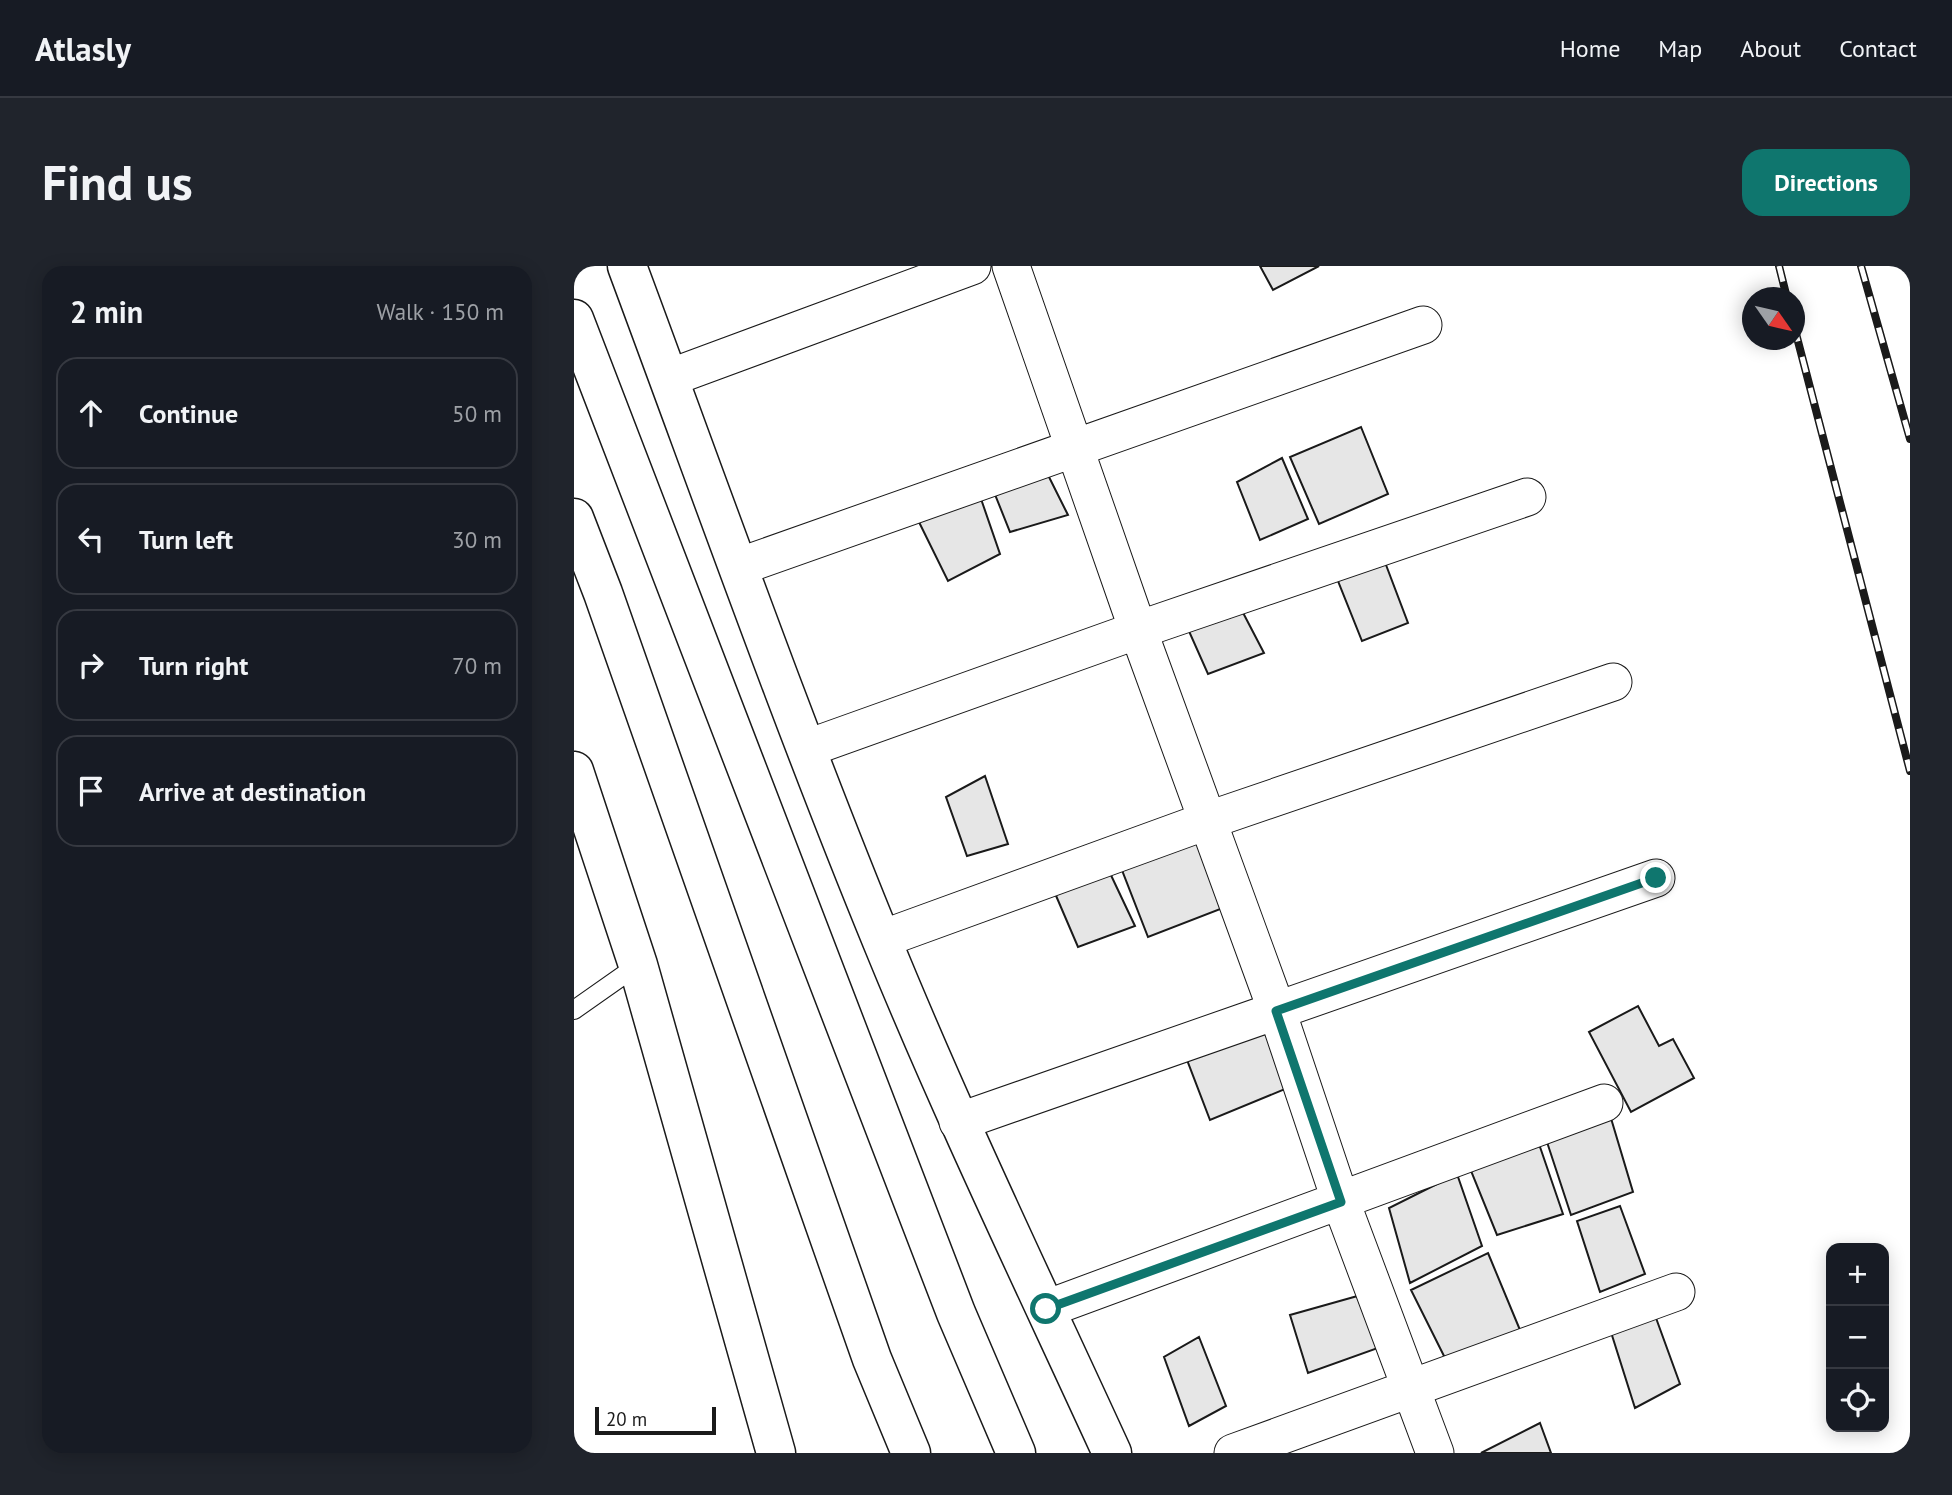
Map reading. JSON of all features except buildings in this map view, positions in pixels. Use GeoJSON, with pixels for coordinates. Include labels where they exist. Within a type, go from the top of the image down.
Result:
{"type":"FeatureCollection","features":[{"type":"Feature","properties":{"kind":"main road"},"geometry":{"type":"LineString","coordinates":[[627,266],[738,567],[882,939],[958,1122],[1112,1453]]}},
{"type":"Feature","properties":{"kind":"main road"},"geometry":{"type":"LineString","coordinates":[[574,318],[956,1313],[1016,1453]]}},
{"type":"Feature","properties":{"kind":"main road"},"geometry":{"type":"LineString","coordinates":[[574,518],[603,593],[872,1359],[911,1453]]}},
{"type":"Feature","properties":{"kind":"main road"},"geometry":{"type":"LineString","coordinates":[[574,771],[638,965],[776,1453]]}},
{"type":"Feature","properties":{"kind":"street"},"geometry":{"type":"LineString","coordinates":[[669,378],[972,266]]}},
{"type":"Feature","properties":{"kind":"street"},"geometry":{"type":"LineString","coordinates":[[1012,266],[1138,630],[1209,820],[1341,1202],[1435,1453]]}},
{"type":"Feature","properties":{"kind":"street"},"geometry":{"type":"LineString","coordinates":[[738,567],[1423,325]]}},
{"type":"Feature","properties":{"kind":"street"},"geometry":{"type":"LineString","coordinates":[[807,748],[1138,630],[1527,497]]}},
{"type":"Feature","properties":{"kind":"street"},"geometry":{"type":"LineString","coordinates":[[882,939],[1209,820],[1613,682]]}},
{"type":"Feature","properties":{"kind":"street"},"geometry":{"type":"LineString","coordinates":[[958,1122],[1656,878]]}},
{"type":"Feature","properties":{"kind":"street"},"geometry":{"type":"LineString","coordinates":[[1046,1309],[1604,1103]]}},
{"type":"Feature","properties":{"kind":"street"},"geometry":{"type":"LineString","coordinates":[[1233,1453],[1676,1292]]}},
{"type":"Feature","properties":{"kind":"lane"},"geometry":{"type":"LineString","coordinates":[[574,1010],[638,965]]}},
{"type":"Feature","properties":{"kind":"railway"},"geometry":{"type":"LineString","coordinates":[[1779,266],[1784,287]]}},
{"type":"Feature","properties":{"kind":"railway"},"geometry":{"type":"LineString","coordinates":[[1861,266],[1910,439]]}},
{"type":"Feature","properties":{"kind":"railway"},"geometry":{"type":"LineString","coordinates":[[1800,350],[1910,771]]}},
{"type":"Feature","properties":{"kind":"route"},"geometry":{"type":"LineString","coordinates":[[1046,1309],[1341,1202],[1276,1011],[1656,878]]}}]}
